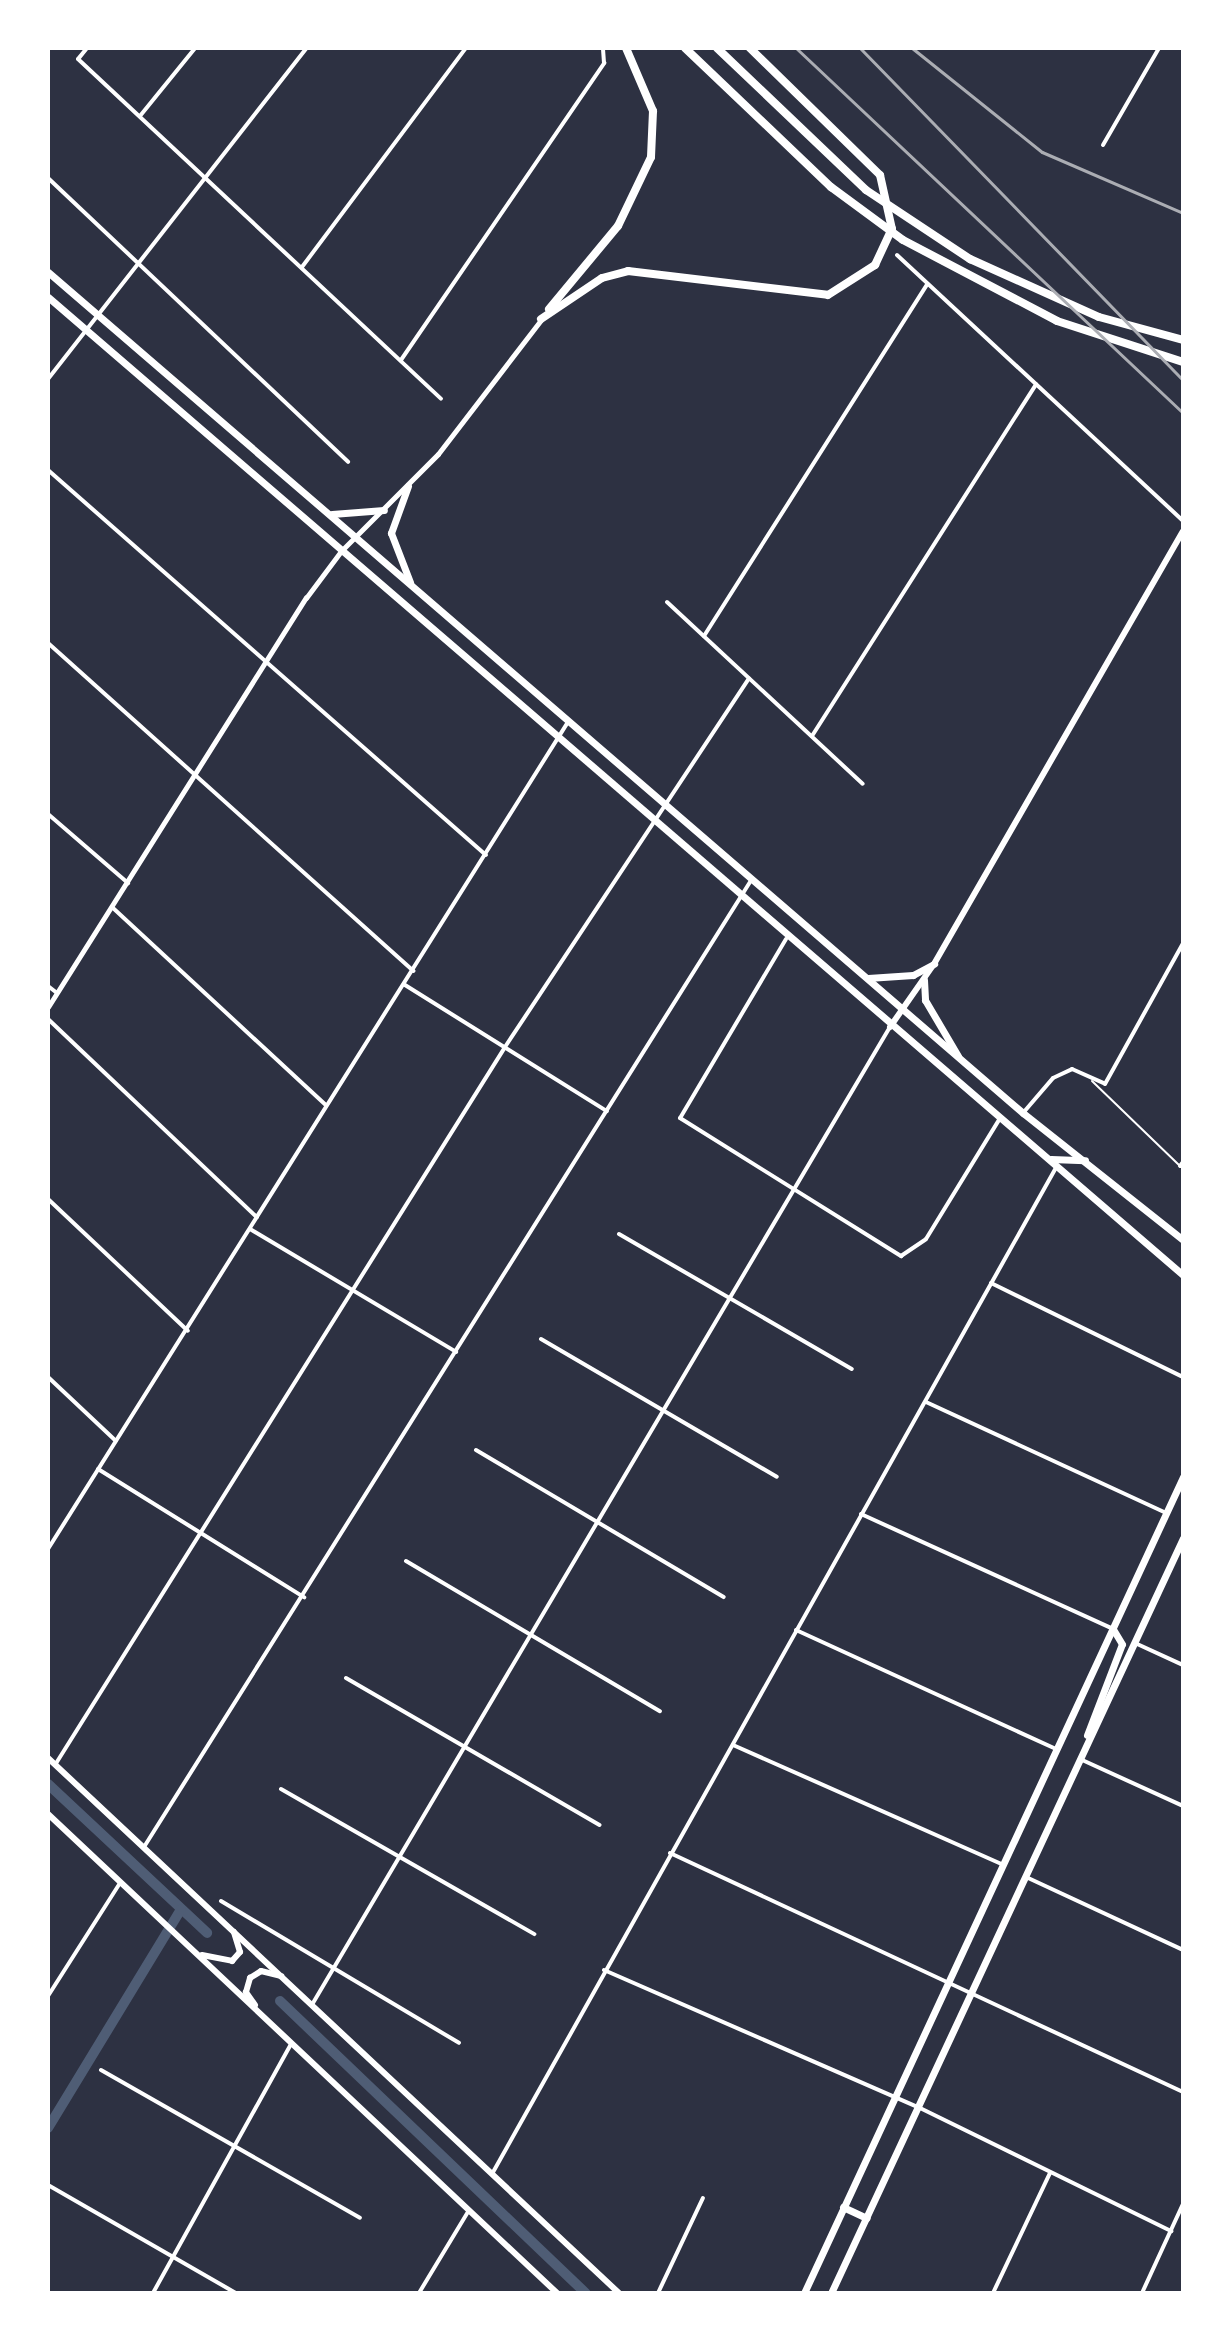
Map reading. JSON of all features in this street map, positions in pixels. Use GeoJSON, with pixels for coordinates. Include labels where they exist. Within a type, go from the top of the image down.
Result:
{"type":"FeatureCollection","features":[{"type":"Feature","properties":{"kind":"highway"},"geometry":{"type":"LineString","coordinates":[[541,319],[618,226],[651,157],[653,111],[626,48]]}},
{"type":"Feature","properties":{"kind":"highway"},"geometry":{"type":"LineString","coordinates":[[685,48],[831,187],[903,240],[1007,299],[1183,362]]}},
{"type":"Feature","properties":{"kind":"highway"},"geometry":{"type":"LineString","coordinates":[[717,48],[829,158],[970,259],[1099,317],[1183,340]]}},
{"type":"Feature","properties":{"kind":"highway"},"geometry":{"type":"LineString","coordinates":[[541,319],[602,278],[628,271],[828,295],[875,265],[892,229],[880,175],[750,48]]}},
{"type":"Feature","properties":{"kind":"highway"},"geometry":{"type":"LineString","coordinates":[[48,272],[1023,1113],[1183,1240]]}},
{"type":"Feature","properties":{"kind":"highway"},"geometry":{"type":"LineString","coordinates":[[48,297],[786,939],[1183,1275]]}},
{"type":"Feature","properties":{"kind":"highway"},"geometry":{"type":"LineString","coordinates":[[408,486],[391,533],[415,591]]}},
{"type":"Feature","properties":{"kind":"highway"},"geometry":{"type":"LineString","coordinates":[[325,511],[354,518],[384,510]]}},
{"type":"Feature","properties":{"kind":"highway"},"geometry":{"type":"LineString","coordinates":[[867,978],[913,975],[934,964]]}},
{"type":"Feature","properties":{"kind":"highway"},"geometry":{"type":"LineString","coordinates":[[924,980],[925,1000],[946,1025],[959,1058]]}},
{"type":"Feature","properties":{"kind":"highway"},"geometry":{"type":"LineString","coordinates":[[1045,1157],[1070,1165],[1085,1160]]}},
{"type":"Feature","properties":{"kind":"highway"},"geometry":{"type":"LineString","coordinates":[[804,2293],[1183,1477]]}},
{"type":"Feature","properties":{"kind":"highway"},"geometry":{"type":"LineString","coordinates":[[831,2293],[920,2108],[969,1992],[1026,1877],[1078,1758],[1183,1538]]}},
{"type":"Feature","properties":{"kind":"highway"},"geometry":{"type":"LineString","coordinates":[[1087,1740],[1088,1719],[1122,1644],[1113,1629]]}},
{"type":"Feature","properties":{"kind":"highway"},"geometry":{"type":"LineString","coordinates":[[843,2207],[867,2218]]}},
{"type":"Feature","properties":{"kind":"main road"},"geometry":{"type":"LineString","coordinates":[[890,1027],[934,964],[1183,531]]}},
{"type":"Feature","properties":{"kind":"main road"},"geometry":{"type":"LineString","coordinates":[[48,1758],[313,2003],[614,2290]]}},
{"type":"Feature","properties":{"kind":"main road"},"geometry":{"type":"LineString","coordinates":[[48,1814],[557,2293]]}},
{"type":"Feature","properties":{"kind":"main road"},"geometry":{"type":"LineString","coordinates":[[186,1944],[206,1958],[232,1961],[240,1952],[227,1923]]}},
{"type":"Feature","properties":{"kind":"main road"},"geometry":{"type":"LineString","coordinates":[[264,2018],[246,1992],[250,1978],[261,1971],[291,1983]]}},
{"type":"Feature","properties":{"kind":"street"},"geometry":{"type":"LineString","coordinates":[[87,48],[78,59],[441,399]]}},
{"type":"Feature","properties":{"kind":"street"},"geometry":{"type":"LineString","coordinates":[[140,116],[195,48]]}},
{"type":"Feature","properties":{"kind":"street"},"geometry":{"type":"LineString","coordinates":[[48,379],[307,48]]}},
{"type":"Feature","properties":{"kind":"street"},"geometry":{"type":"LineString","coordinates":[[302,268],[466,48]]}},
{"type":"Feature","properties":{"kind":"street"},"geometry":{"type":"LineString","coordinates":[[401,360],[605,57],[603,48]]}},
{"type":"Feature","properties":{"kind":"street"},"geometry":{"type":"LineString","coordinates":[[1103,145],[1159,48]]}},
{"type":"Feature","properties":{"kind":"street"},"geometry":{"type":"LineString","coordinates":[[48,178],[348,462]]}},
{"type":"Feature","properties":{"kind":"street"},"geometry":{"type":"LineString","coordinates":[[897,255],[1183,521]]}},
{"type":"Feature","properties":{"kind":"street"},"geometry":{"type":"LineString","coordinates":[[704,636],[927,284]]}},
{"type":"Feature","properties":{"kind":"street"},"geometry":{"type":"LineString","coordinates":[[48,1007],[128,884],[191,774],[341,551],[408,486],[541,319]]}},
{"type":"Feature","properties":{"kind":"street"},"geometry":{"type":"LineString","coordinates":[[812,736],[1036,384]]}},
{"type":"Feature","properties":{"kind":"street"},"geometry":{"type":"LineString","coordinates":[[48,470],[486,855]]}},
{"type":"Feature","properties":{"kind":"street"},"geometry":{"type":"LineString","coordinates":[[667,602],[863,784]]}},
{"type":"Feature","properties":{"kind":"street"},"geometry":{"type":"LineString","coordinates":[[48,643],[414,971]]}},
{"type":"Feature","properties":{"kind":"street"},"geometry":{"type":"LineString","coordinates":[[55,1765],[204,1534],[505,1047],[749,678]]}},
{"type":"Feature","properties":{"kind":"street"},"geometry":{"type":"LineString","coordinates":[[48,1548],[188,1331],[326,1105],[414,971],[568,722]]}},
{"type":"Feature","properties":{"kind":"street"},"geometry":{"type":"LineString","coordinates":[[48,814],[128,884]]}},
{"type":"Feature","properties":{"kind":"street"},"geometry":{"type":"LineString","coordinates":[[144,1847],[608,1111],[737,895],[752,879]]}},
{"type":"Feature","properties":{"kind":"street"},"geometry":{"type":"LineString","coordinates":[[113,908],[326,1105]]}},
{"type":"Feature","properties":{"kind":"street"},"geometry":{"type":"LineString","coordinates":[[786,939],[680,1117],[888,1250],[914,1251],[999,1120]]}},
{"type":"Feature","properties":{"kind":"street"},"geometry":{"type":"LineString","coordinates":[[1023,1113],[1053,1078],[1072,1069],[1092,1081],[1105,1084],[1183,943]]}},
{"type":"Feature","properties":{"kind":"street"},"geometry":{"type":"LineString","coordinates":[[405,985],[608,1111]]}},
{"type":"Feature","properties":{"kind":"street"},"geometry":{"type":"LineString","coordinates":[[48,986],[57,993]]}},
{"type":"Feature","properties":{"kind":"street"},"geometry":{"type":"LineString","coordinates":[[48,1019],[257,1217]]}},
{"type":"Feature","properties":{"kind":"street"},"geometry":{"type":"LineString","coordinates":[[313,2003],[665,1413],[890,1027]]}},
{"type":"Feature","properties":{"kind":"street"},"geometry":{"type":"LineString","coordinates":[[492,2174],[1057,1166]]}},
{"type":"Feature","properties":{"kind":"street"},"geometry":{"type":"LineString","coordinates":[[48,1199],[188,1331]]}},
{"type":"Feature","properties":{"kind":"street"},"geometry":{"type":"LineString","coordinates":[[250,1229],[456,1352]]}},
{"type":"Feature","properties":{"kind":"street"},"geometry":{"type":"LineString","coordinates":[[619,1234],[852,1369]]}},
{"type":"Feature","properties":{"kind":"street"},"geometry":{"type":"LineString","coordinates":[[991,1283],[1183,1377]]}},
{"type":"Feature","properties":{"kind":"street"},"geometry":{"type":"LineString","coordinates":[[541,1339],[777,1477]]}},
{"type":"Feature","properties":{"kind":"street"},"geometry":{"type":"LineString","coordinates":[[48,1377],[116,1442]]}},
{"type":"Feature","properties":{"kind":"street"},"geometry":{"type":"LineString","coordinates":[[926,1402],[1166,1513]]}},
{"type":"Feature","properties":{"kind":"street"},"geometry":{"type":"LineString","coordinates":[[476,1450],[724,1597]]}},
{"type":"Feature","properties":{"kind":"street"},"geometry":{"type":"LineString","coordinates":[[98,1469],[304,1597]]}},
{"type":"Feature","properties":{"kind":"street"},"geometry":{"type":"LineString","coordinates":[[861,1514],[1113,1629]]}},
{"type":"Feature","properties":{"kind":"street"},"geometry":{"type":"LineString","coordinates":[[406,1561],[660,1711]]}},
{"type":"Feature","properties":{"kind":"street"},"geometry":{"type":"LineString","coordinates":[[796,1630],[1057,1750]]}},
{"type":"Feature","properties":{"kind":"street"},"geometry":{"type":"LineString","coordinates":[[1135,1643],[1183,1665]]}},
{"type":"Feature","properties":{"kind":"street"},"geometry":{"type":"LineString","coordinates":[[346,1678],[600,1825]]}},
{"type":"Feature","properties":{"kind":"street"},"geometry":{"type":"LineString","coordinates":[[733,1745],[1005,1865]]}},
{"type":"Feature","properties":{"kind":"street"},"geometry":{"type":"LineString","coordinates":[[1078,1758],[1183,1806]]}},
{"type":"Feature","properties":{"kind":"street"},"geometry":{"type":"LineString","coordinates":[[281,1789],[534,1934]]}},
{"type":"Feature","properties":{"kind":"street"},"geometry":{"type":"LineString","coordinates":[[670,1853],[1183,2092]]}},
{"type":"Feature","properties":{"kind":"street"},"geometry":{"type":"LineString","coordinates":[[1026,1877],[1183,1950]]}},
{"type":"Feature","properties":{"kind":"street"},"geometry":{"type":"LineString","coordinates":[[48,1996],[120,1883]]}},
{"type":"Feature","properties":{"kind":"street"},"geometry":{"type":"LineString","coordinates":[[221,1901],[459,2043]]}},
{"type":"Feature","properties":{"kind":"street"},"geometry":{"type":"LineString","coordinates":[[604,1970],[920,2108],[1171,2231]]}},
{"type":"Feature","properties":{"kind":"street"},"geometry":{"type":"LineString","coordinates":[[153,2293],[291,2044]]}},
{"type":"Feature","properties":{"kind":"street"},"geometry":{"type":"LineString","coordinates":[[101,2070],[234,2149],[360,2218]]}},
{"type":"Feature","properties":{"kind":"street"},"geometry":{"type":"LineString","coordinates":[[993,2293],[1050,2173]]}},
{"type":"Feature","properties":{"kind":"street"},"geometry":{"type":"LineString","coordinates":[[48,2185],[236,2293]]}},
{"type":"Feature","properties":{"kind":"street"},"geometry":{"type":"LineString","coordinates":[[658,2293],[703,2198]]}},
{"type":"Feature","properties":{"kind":"street"},"geometry":{"type":"LineString","coordinates":[[1142,2293],[1183,2204]]}},
{"type":"Feature","properties":{"kind":"street"},"geometry":{"type":"LineString","coordinates":[[419,2293],[469,2210]]}},
{"type":"Feature","properties":{"kind":"lane"},"geometry":{"type":"LineString","coordinates":[[1092,1081],[1182,1164]]}},
{"type":"Feature","properties":{"kind":"waterway"},"geometry":{"type":"LineString","coordinates":[[48,1784],[207,1933]]}},
{"type":"Feature","properties":{"kind":"waterway"},"geometry":{"type":"LineString","coordinates":[[48,2128],[181,1909]]}},
{"type":"Feature","properties":{"kind":"waterway"},"geometry":{"type":"LineString","coordinates":[[280,2001],[586,2293]]}},
{"type":"Feature","properties":{"kind":"railway"},"geometry":{"type":"LineString","coordinates":[[796,48],[1183,413]]}},
{"type":"Feature","properties":{"kind":"railway"},"geometry":{"type":"LineString","coordinates":[[860,48],[1183,380]]}},
{"type":"Feature","properties":{"kind":"railway"},"geometry":{"type":"LineString","coordinates":[[912,48],[1042,152],[1183,213]]}}]}
